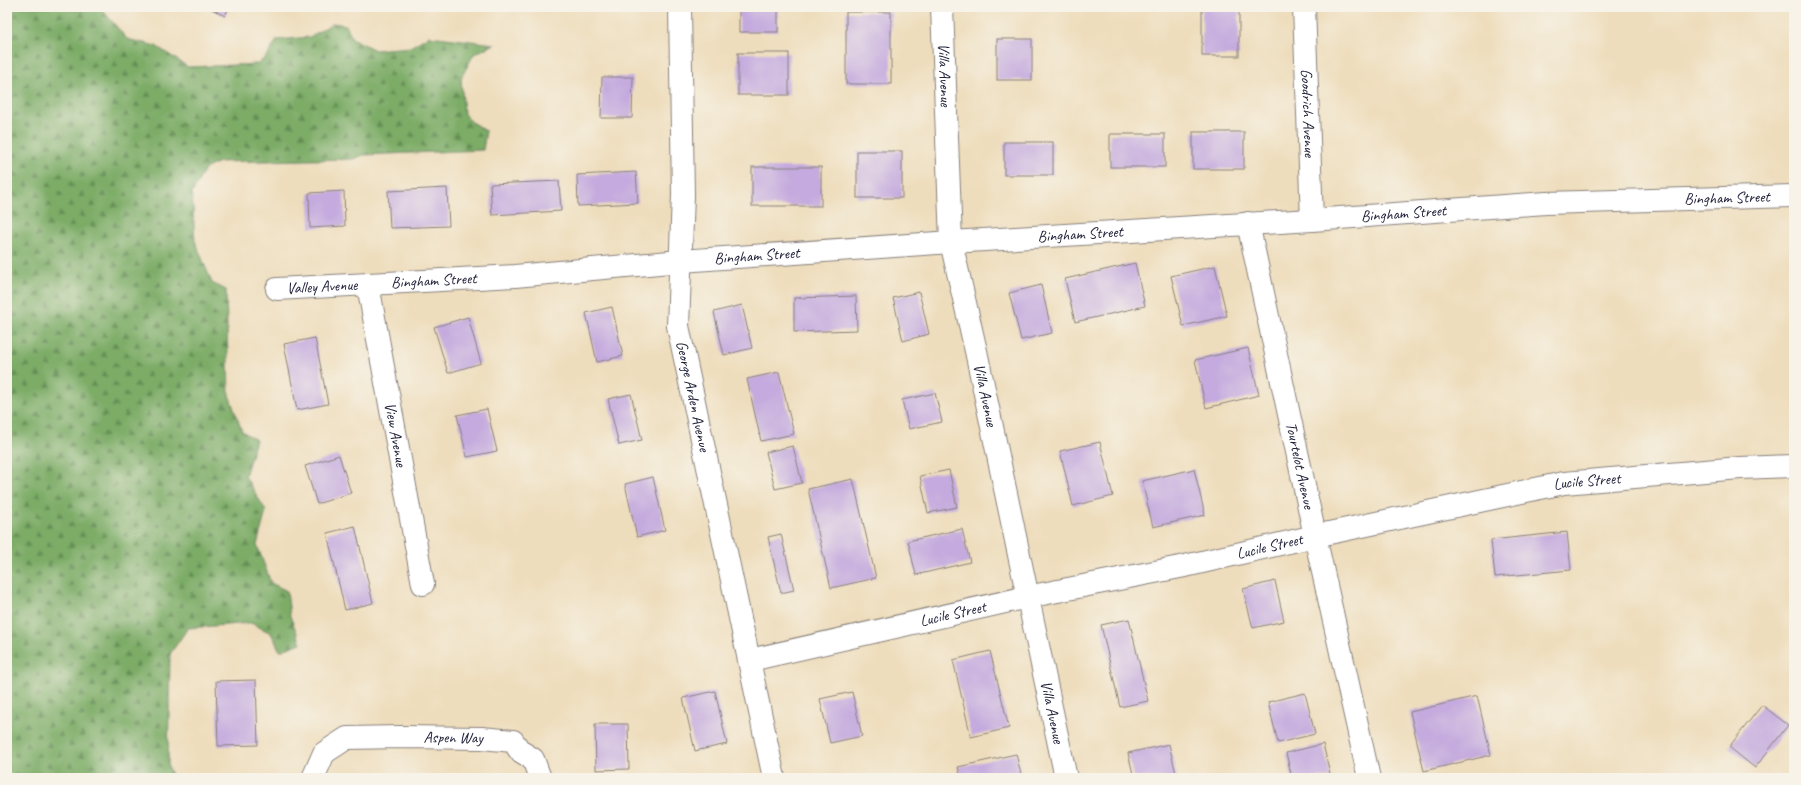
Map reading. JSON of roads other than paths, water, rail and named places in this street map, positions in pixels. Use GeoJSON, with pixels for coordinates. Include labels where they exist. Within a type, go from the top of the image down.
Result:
{"type":"FeatureCollection","features":[{"type":"Feature","properties":{"kind":"street","name":"George Arden Avenue"},"geometry":{"type":"LineString","coordinates":[[680,7],[683,195],[678,326],[774,778]]}},
{"type":"Feature","properties":{"kind":"street","name":"Villa Avenue"},"geometry":{"type":"LineString","coordinates":[[942,7],[951,242],[976,351],[1066,778]]}},
{"type":"Feature","properties":{"kind":"street","name":"Goodrich Avenue"},"geometry":{"type":"LineString","coordinates":[[1304,7],[1312,220]]}},
{"type":"Feature","properties":{"kind":"street","name":"Bingham Street"},"geometry":{"type":"LineString","coordinates":[[368,284],[515,276],[681,261],[951,242],[1312,220],[1546,203],[1794,196]]}},
{"type":"Feature","properties":{"kind":"street","name":"Tourtelot Avenue"},"geometry":{"type":"LineString","coordinates":[[1248,223],[1315,536],[1369,778]]}},
{"type":"Feature","properties":{"kind":"street","name":"Valley Avenue"},"geometry":{"type":"LineString","coordinates":[[277,289],[368,284]]}},
{"type":"Feature","properties":{"kind":"street","name":"View Avenue"},"geometry":{"type":"LineString","coordinates":[[368,284],[424,584]]}},
{"type":"Feature","properties":{"kind":"street","name":"Lucile Street"},"geometry":{"type":"LineString","coordinates":[[750,660],[1027,597],[1185,566],[1315,536],[1564,483],[1740,468],[1794,466]]}},
{"type":"Feature","properties":{"kind":"street","name":"Aspen Way"},"geometry":{"type":"LineString","coordinates":[[313,778],[324,753],[347,738],[401,736],[482,738],[513,741],[520,751],[533,759],[540,778]]}}]}
